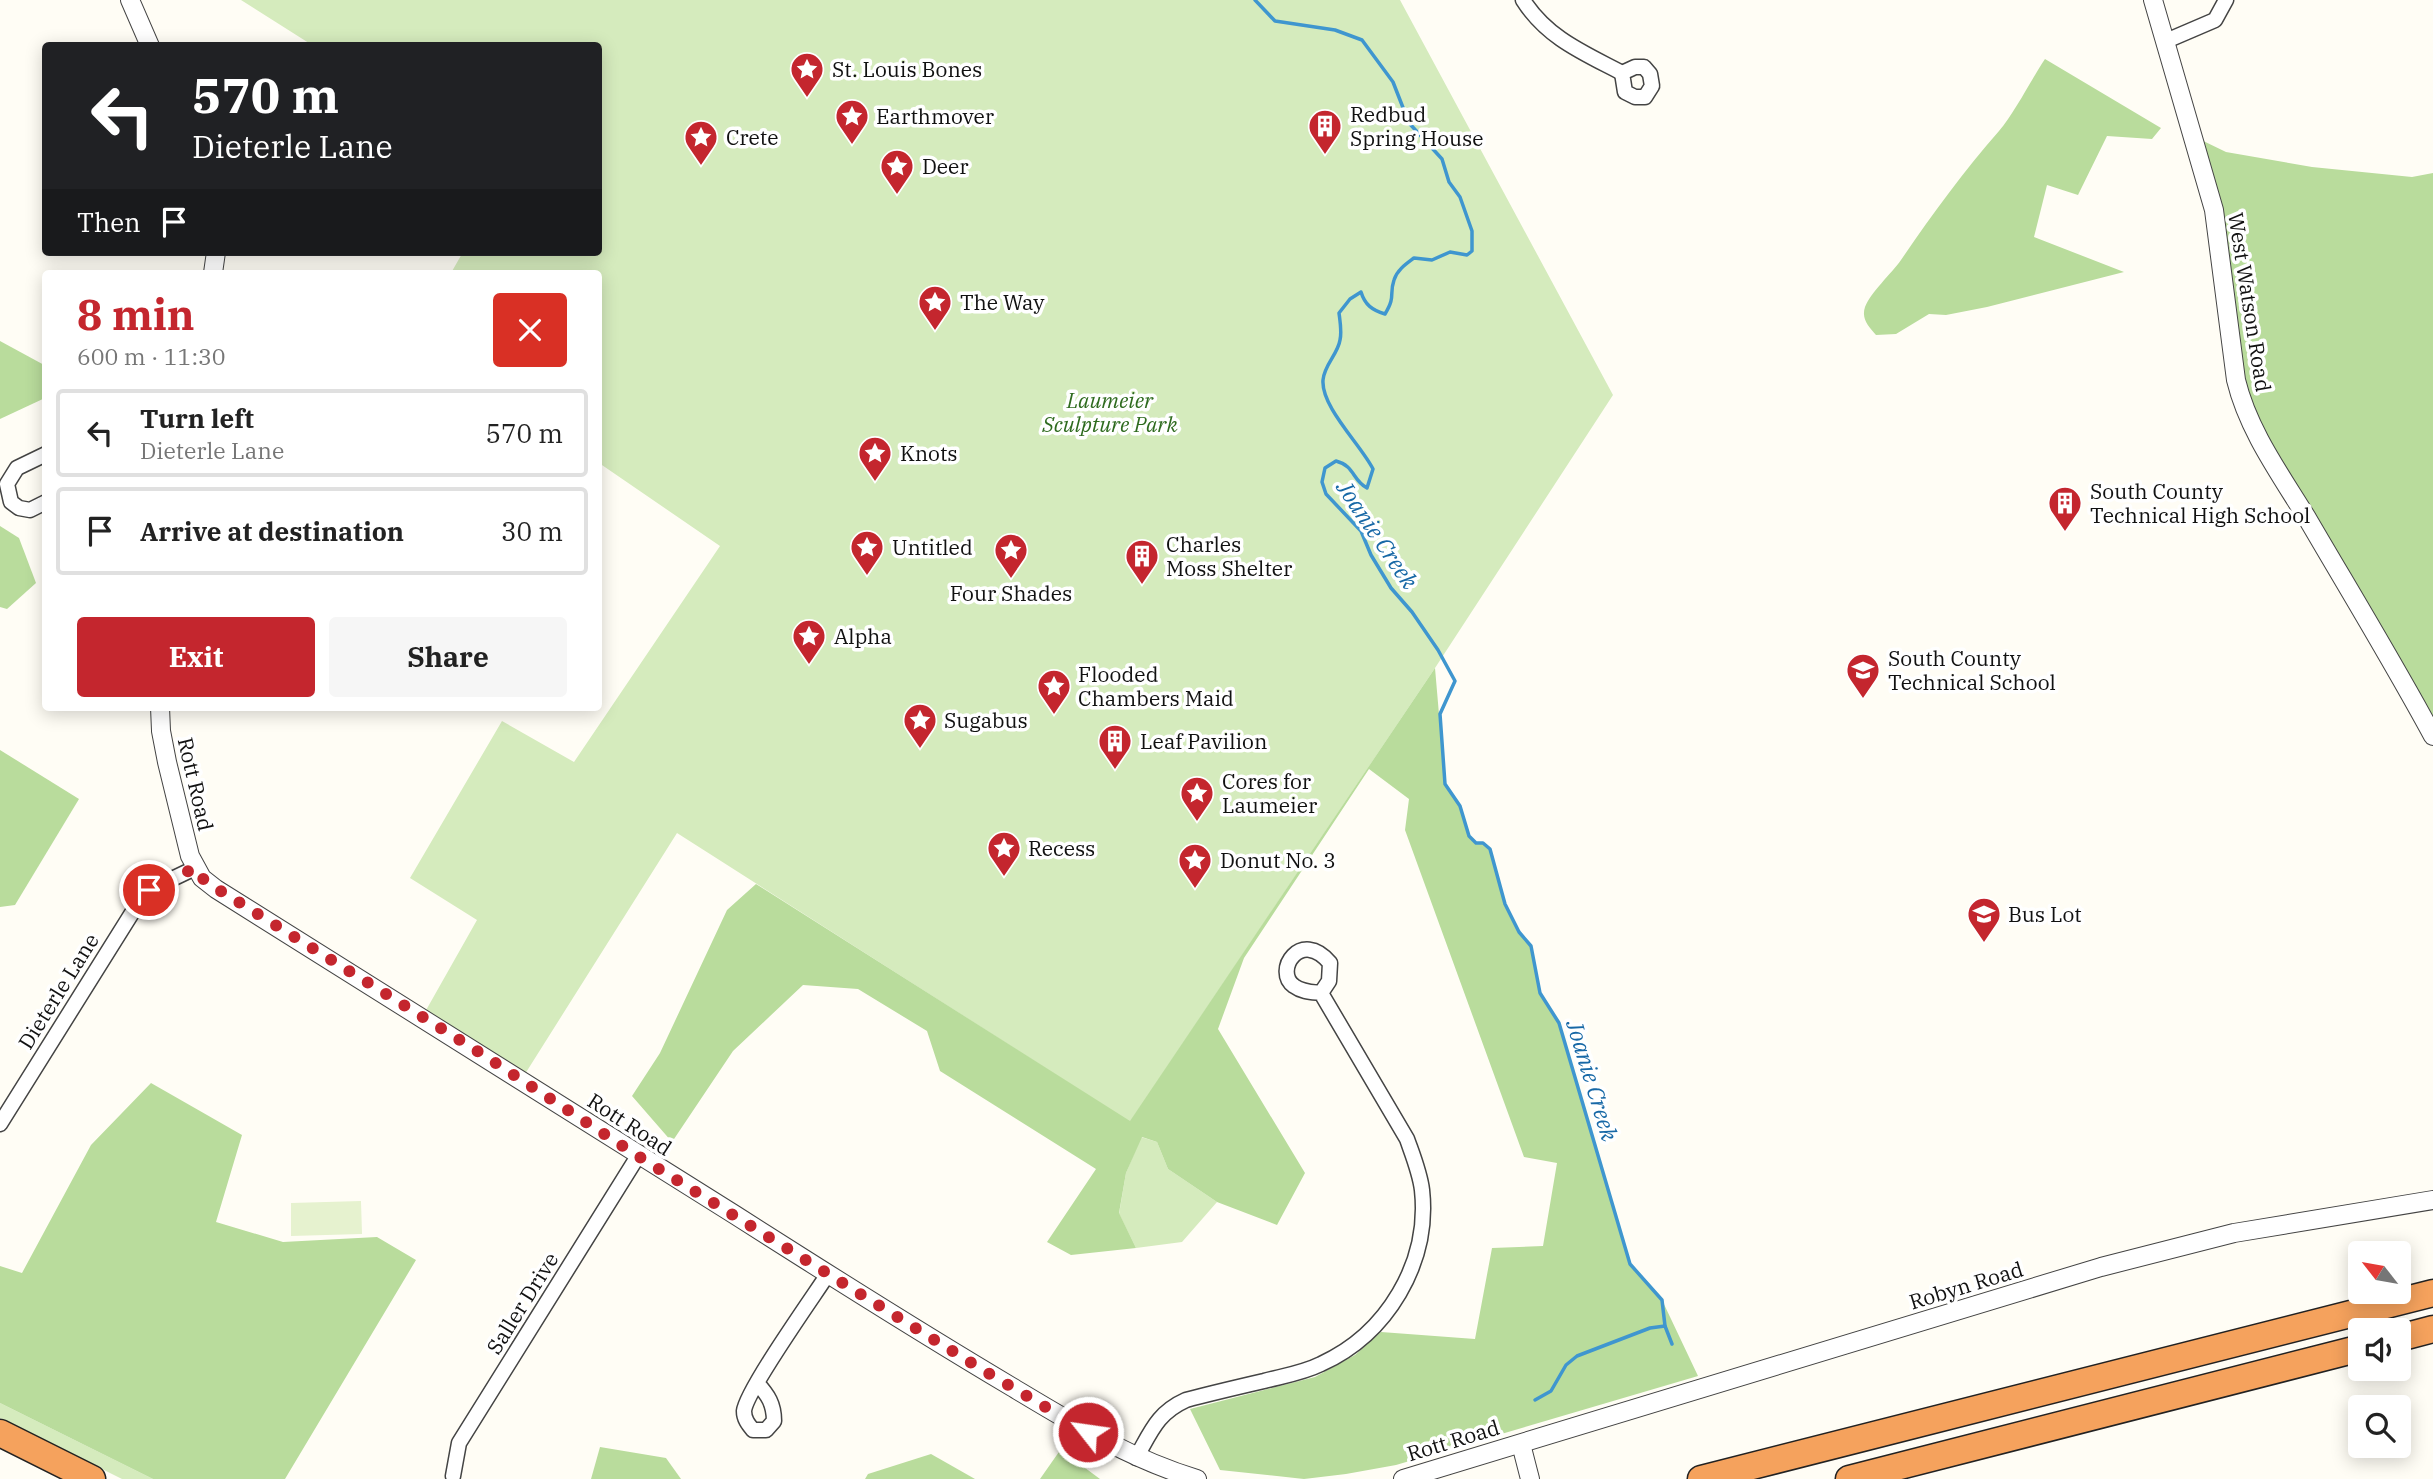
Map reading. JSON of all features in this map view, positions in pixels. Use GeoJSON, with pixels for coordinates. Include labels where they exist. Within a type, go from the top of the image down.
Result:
{"type":"FeatureCollection","features":[{"type":"Feature","properties":{"kind":"highway"},"geometry":{"type":"LineString","coordinates":[[1701,1479],[2433,1293]]}},
{"type":"Feature","properties":{"kind":"highway"},"geometry":{"type":"LineString","coordinates":[[2411,1335],[2433,1329]]}},
{"type":"Feature","properties":{"kind":"highway"},"geometry":{"type":"LineString","coordinates":[[1849,1479],[2348,1351]]}},
{"type":"Feature","properties":{"kind":"highway"},"geometry":{"type":"LineString","coordinates":[[0,1433],[92,1479]]}},
{"type":"Feature","properties":{"kind":"street"},"geometry":{"type":"LineString","coordinates":[[130,0],[148,42]]}},
{"type":"Feature","properties":{"kind":"street"},"geometry":{"type":"LineString","coordinates":[[1523,0],[1536,19],[1558,39],[1622,73]]}},
{"type":"Feature","properties":{"kind":"street","name":"West Watson Road"},"geometry":{"type":"LineString","coordinates":[[2153,0],[2214,210],[2236,380],[2242,403],[2433,736]]}},
{"type":"Feature","properties":{"kind":"street"},"geometry":{"type":"LineString","coordinates":[[2166,41],[2215,20],[2226,0]]}},
{"type":"Feature","properties":{"kind":"street"},"geometry":{"type":"LineString","coordinates":[[42,458],[17,468],[7,484],[11,502],[19,508],[30,510],[42,504]]}},
{"type":"Feature","properties":{"kind":"street","name":"Rott Road"},"geometry":{"type":"LineString","coordinates":[[160,711],[161,731],[183,835],[195,868],[202,878],[471,1047],[638,1156],[1005,1384],[1136,1458],[1197,1479]]}},
{"type":"Feature","properties":{"kind":"street","name":"Dieterle Lane"},"geometry":{"type":"LineString","coordinates":[[0,1124],[149,890],[195,868]]}},
{"type":"Feature","properties":{"kind":"street"},"geometry":{"type":"LineString","coordinates":[[1136,1458],[1159,1418],[1171,1406],[1321,1365],[1360,1341],[1387,1312],[1410,1273],[1422,1232],[1422,1189],[1416,1163],[1407,1139],[1321,993]]}},
{"type":"Feature","properties":{"kind":"street","name":"Saller Drive"},"geometry":{"type":"LineString","coordinates":[[452,1478],[459,1443],[638,1156]]}},
{"type":"Feature","properties":{"kind":"street","name":"Robyn Road"},"geometry":{"type":"LineString","coordinates":[[1521,1444],[2155,1252],[2270,1227],[2433,1200]]}},
{"type":"Feature","properties":{"kind":"street"},"geometry":{"type":"LineString","coordinates":[[757,1383],[828,1274]]}},
{"type":"Feature","properties":{"kind":"street","name":"Rott Road"},"geometry":{"type":"LineString","coordinates":[[1403,1479],[1521,1444],[1530,1479]]}},
{"type":"Feature","properties":{"kind":"green space","name":"Laumeier Sculpture Park"},"geometry":{"type":"Polygon","coordinates":[[[241,0],[1400,0],[1613,395],[1435,668],[1130,1122],[677,833],[525,1074],[425,1012],[477,920],[410,878],[502,721],[574,762],[720,546],[602,465],[602,270],[453,270],[461,256],[602,256],[602,42],[307,42],[241,0]]]}},
{"type":"Feature","properties":{"kind":"green space"},"geometry":{"type":"Polygon","coordinates":[[[2045,59],[2161,128],[2152,139],[2107,136],[2078,195],[2047,185],[2034,237],[2124,272],[1987,307],[1946,315],[1929,314],[1896,334],[1876,335],[1865,319],[1864,311],[1868,301],[1960,178],[2005,123],[2045,59]]]}},
{"type":"Feature","properties":{"kind":"green space"},"geometry":{"type":"Polygon","coordinates":[[[2193,136],[2226,152],[2312,167],[2412,177],[2433,173],[2433,736],[2248,417],[2193,136]]]}},
{"type":"Feature","properties":{"kind":"green space"},"geometry":{"type":"Polygon","coordinates":[[[0,341],[42,364],[42,399],[0,419],[0,341]]]}},
{"type":"Feature","properties":{"kind":"green space"},"geometry":{"type":"Polygon","coordinates":[[[0,526],[19,538],[36,583],[7,609],[0,607],[0,526]]]}},
{"type":"Feature","properties":{"kind":"green space"},"geometry":{"type":"Polygon","coordinates":[[[1435,668],[1445,784],[1460,806],[1470,836],[1476,843],[1483,843],[1490,849],[1505,904],[1519,932],[1531,946],[1540,993],[1559,1023],[1630,1264],[1662,1300],[1698,1376],[1396,1465],[1304,1479],[1220,1470],[1190,1409],[1315,1377],[1355,1355],[1381,1332],[1475,1339],[1492,1248],[1543,1246],[1557,1163],[1524,1157],[1405,830],[1409,799],[1369,769],[1244,958],[1218,1029],[1305,1173],[1277,1225],[1217,1202],[1168,1169],[1157,1142],[1142,1137],[1126,1173],[1119,1213],[1136,1248],[1071,1255],[1047,1242],[1096,1169],[940,1071],[927,1031],[858,989],[803,985],[733,1051],[672,1142],[632,1096],[660,1053],[727,910],[756,884],[1130,1121],[1435,668]]]}},
{"type":"Feature","properties":{"kind":"green space"},"geometry":{"type":"Polygon","coordinates":[[[0,750],[79,799],[15,905],[0,907],[0,750]]]}},
{"type":"Feature","properties":{"kind":"green space"},"geometry":{"type":"Polygon","coordinates":[[[151,1083],[242,1135],[216,1222],[283,1242],[377,1237],[416,1260],[285,1479],[153,1479],[0,1403],[0,1266],[22,1273],[91,1145],[151,1083]]]}},
{"type":"Feature","properties":{"kind":"green space"},"geometry":{"type":"Polygon","coordinates":[[[1141,1137],[1157,1142],[1168,1169],[1217,1202],[1182,1242],[1136,1248],[1119,1214],[1126,1173],[1141,1137]]]}},
{"type":"Feature","properties":{"kind":"green space"},"geometry":{"type":"Polygon","coordinates":[[[361,1201],[362,1234],[291,1236],[291,1203],[361,1201]]]}},
{"type":"Feature","properties":{"kind":"green space"},"geometry":{"type":"Polygon","coordinates":[[[0,1403],[153,1479],[122,1479],[0,1418],[0,1403]]]}},
{"type":"Feature","properties":{"kind":"green space"},"geometry":{"type":"Polygon","coordinates":[[[600,1447],[666,1458],[681,1479],[591,1479],[600,1447]]]}},
{"type":"Feature","properties":{"kind":"green space"},"geometry":{"type":"Polygon","coordinates":[[[1061,1450],[1100,1479],[1040,1479],[1061,1450]]]}},
{"type":"Feature","properties":{"kind":"green space"},"geometry":{"type":"Polygon","coordinates":[[[931,1454],[975,1479],[865,1479],[868,1474],[931,1454]]]}},
{"type":"Feature","properties":{"kind":"waterway","name":"Joanie Creek"},"geometry":{"type":"LineString","coordinates":[[1255,0],[1275,21],[1335,30],[1362,40],[1393,82],[1409,123],[1442,159],[1449,182],[1460,197],[1472,231],[1472,251],[1467,255],[1450,252],[1432,260],[1414,258],[1402,268],[1394,280],[1385,314],[1370,306],[1361,292],[1350,299],[1339,313],[1340,340],[1324,375],[1324,391],[1335,414],[1373,469],[1367,488],[1347,466],[1336,461],[1325,468],[1322,482],[1326,494],[1361,531],[1371,555],[1391,588],[1412,612],[1455,681],[1440,714],[1445,784],[1460,806],[1469,836],[1476,843],[1483,843],[1490,849],[1505,904],[1519,932],[1531,946],[1540,993],[1559,1023],[1630,1264],[1662,1300],[1665,1326],[1672,1344]]}},
{"type":"Feature","properties":{"kind":"waterway"},"geometry":{"type":"LineString","coordinates":[[1535,1400],[1551,1391],[1566,1365],[1577,1356],[1650,1328],[1665,1326]]}},
{"type":"Feature","properties":{"kind":"place","name":"St. Louis Bones"},"geometry":{"type":"Point","coordinates":[807,99]}},
{"type":"Feature","properties":{"kind":"place","name":"Earthmover"},"geometry":{"type":"Point","coordinates":[852,146]}},
{"type":"Feature","properties":{"kind":"place","name":"Redbud Spring House"},"geometry":{"type":"Point","coordinates":[1325,156]}},
{"type":"Feature","properties":{"kind":"place","name":"Crete"},"geometry":{"type":"Point","coordinates":[701,167]}},
{"type":"Feature","properties":{"kind":"place","name":"Deer"},"geometry":{"type":"Point","coordinates":[897,196]}},
{"type":"Feature","properties":{"kind":"place","name":"The Way"},"geometry":{"type":"Point","coordinates":[935,332]}},
{"type":"Feature","properties":{"kind":"place","name":"Knots"},"geometry":{"type":"Point","coordinates":[875,483]}},
{"type":"Feature","properties":{"kind":"place","name":"South County Technical High School"},"geometry":{"type":"Point","coordinates":[2065,533]}},
{"type":"Feature","properties":{"kind":"place","name":"Untitled"},"geometry":{"type":"Point","coordinates":[867,577]}},
{"type":"Feature","properties":{"kind":"place","name":"Four Shades"},"geometry":{"type":"Point","coordinates":[1011,580]}},
{"type":"Feature","properties":{"kind":"place","name":"Charles Moss Shelter"},"geometry":{"type":"Point","coordinates":[1142,586]}},
{"type":"Feature","properties":{"kind":"place","name":"Alpha"},"geometry":{"type":"Point","coordinates":[809,666]}},
{"type":"Feature","properties":{"kind":"place","name":"South County Technical School"},"geometry":{"type":"Point","coordinates":[1863,700]}},
{"type":"Feature","properties":{"kind":"place","name":"Flooded Chambers Maid"},"geometry":{"type":"Point","coordinates":[1054,716]}},
{"type":"Feature","properties":{"kind":"place","name":"Sugabus"},"geometry":{"type":"Point","coordinates":[920,750]}},
{"type":"Feature","properties":{"kind":"place","name":"Leaf Pavilion"},"geometry":{"type":"Point","coordinates":[1115,771]}},
{"type":"Feature","properties":{"kind":"place","name":"Cores for Laumeier"},"geometry":{"type":"Point","coordinates":[1197,823]}},
{"type":"Feature","properties":{"kind":"place","name":"Recess"},"geometry":{"type":"Point","coordinates":[1004,878]}},
{"type":"Feature","properties":{"kind":"place","name":"Donut No. 3"},"geometry":{"type":"Point","coordinates":[1195,890]}},
{"type":"Feature","properties":{"kind":"place","name":"Bus Lot"},"geometry":{"type":"Point","coordinates":[1984,944]}},
{"type":"Feature","properties":{"kind":"route"},"geometry":{"type":"LineString","coordinates":[[149,890],[195,868],[202,878],[216,888],[471,1047],[638,1156],[1088,1432]]}}]}
